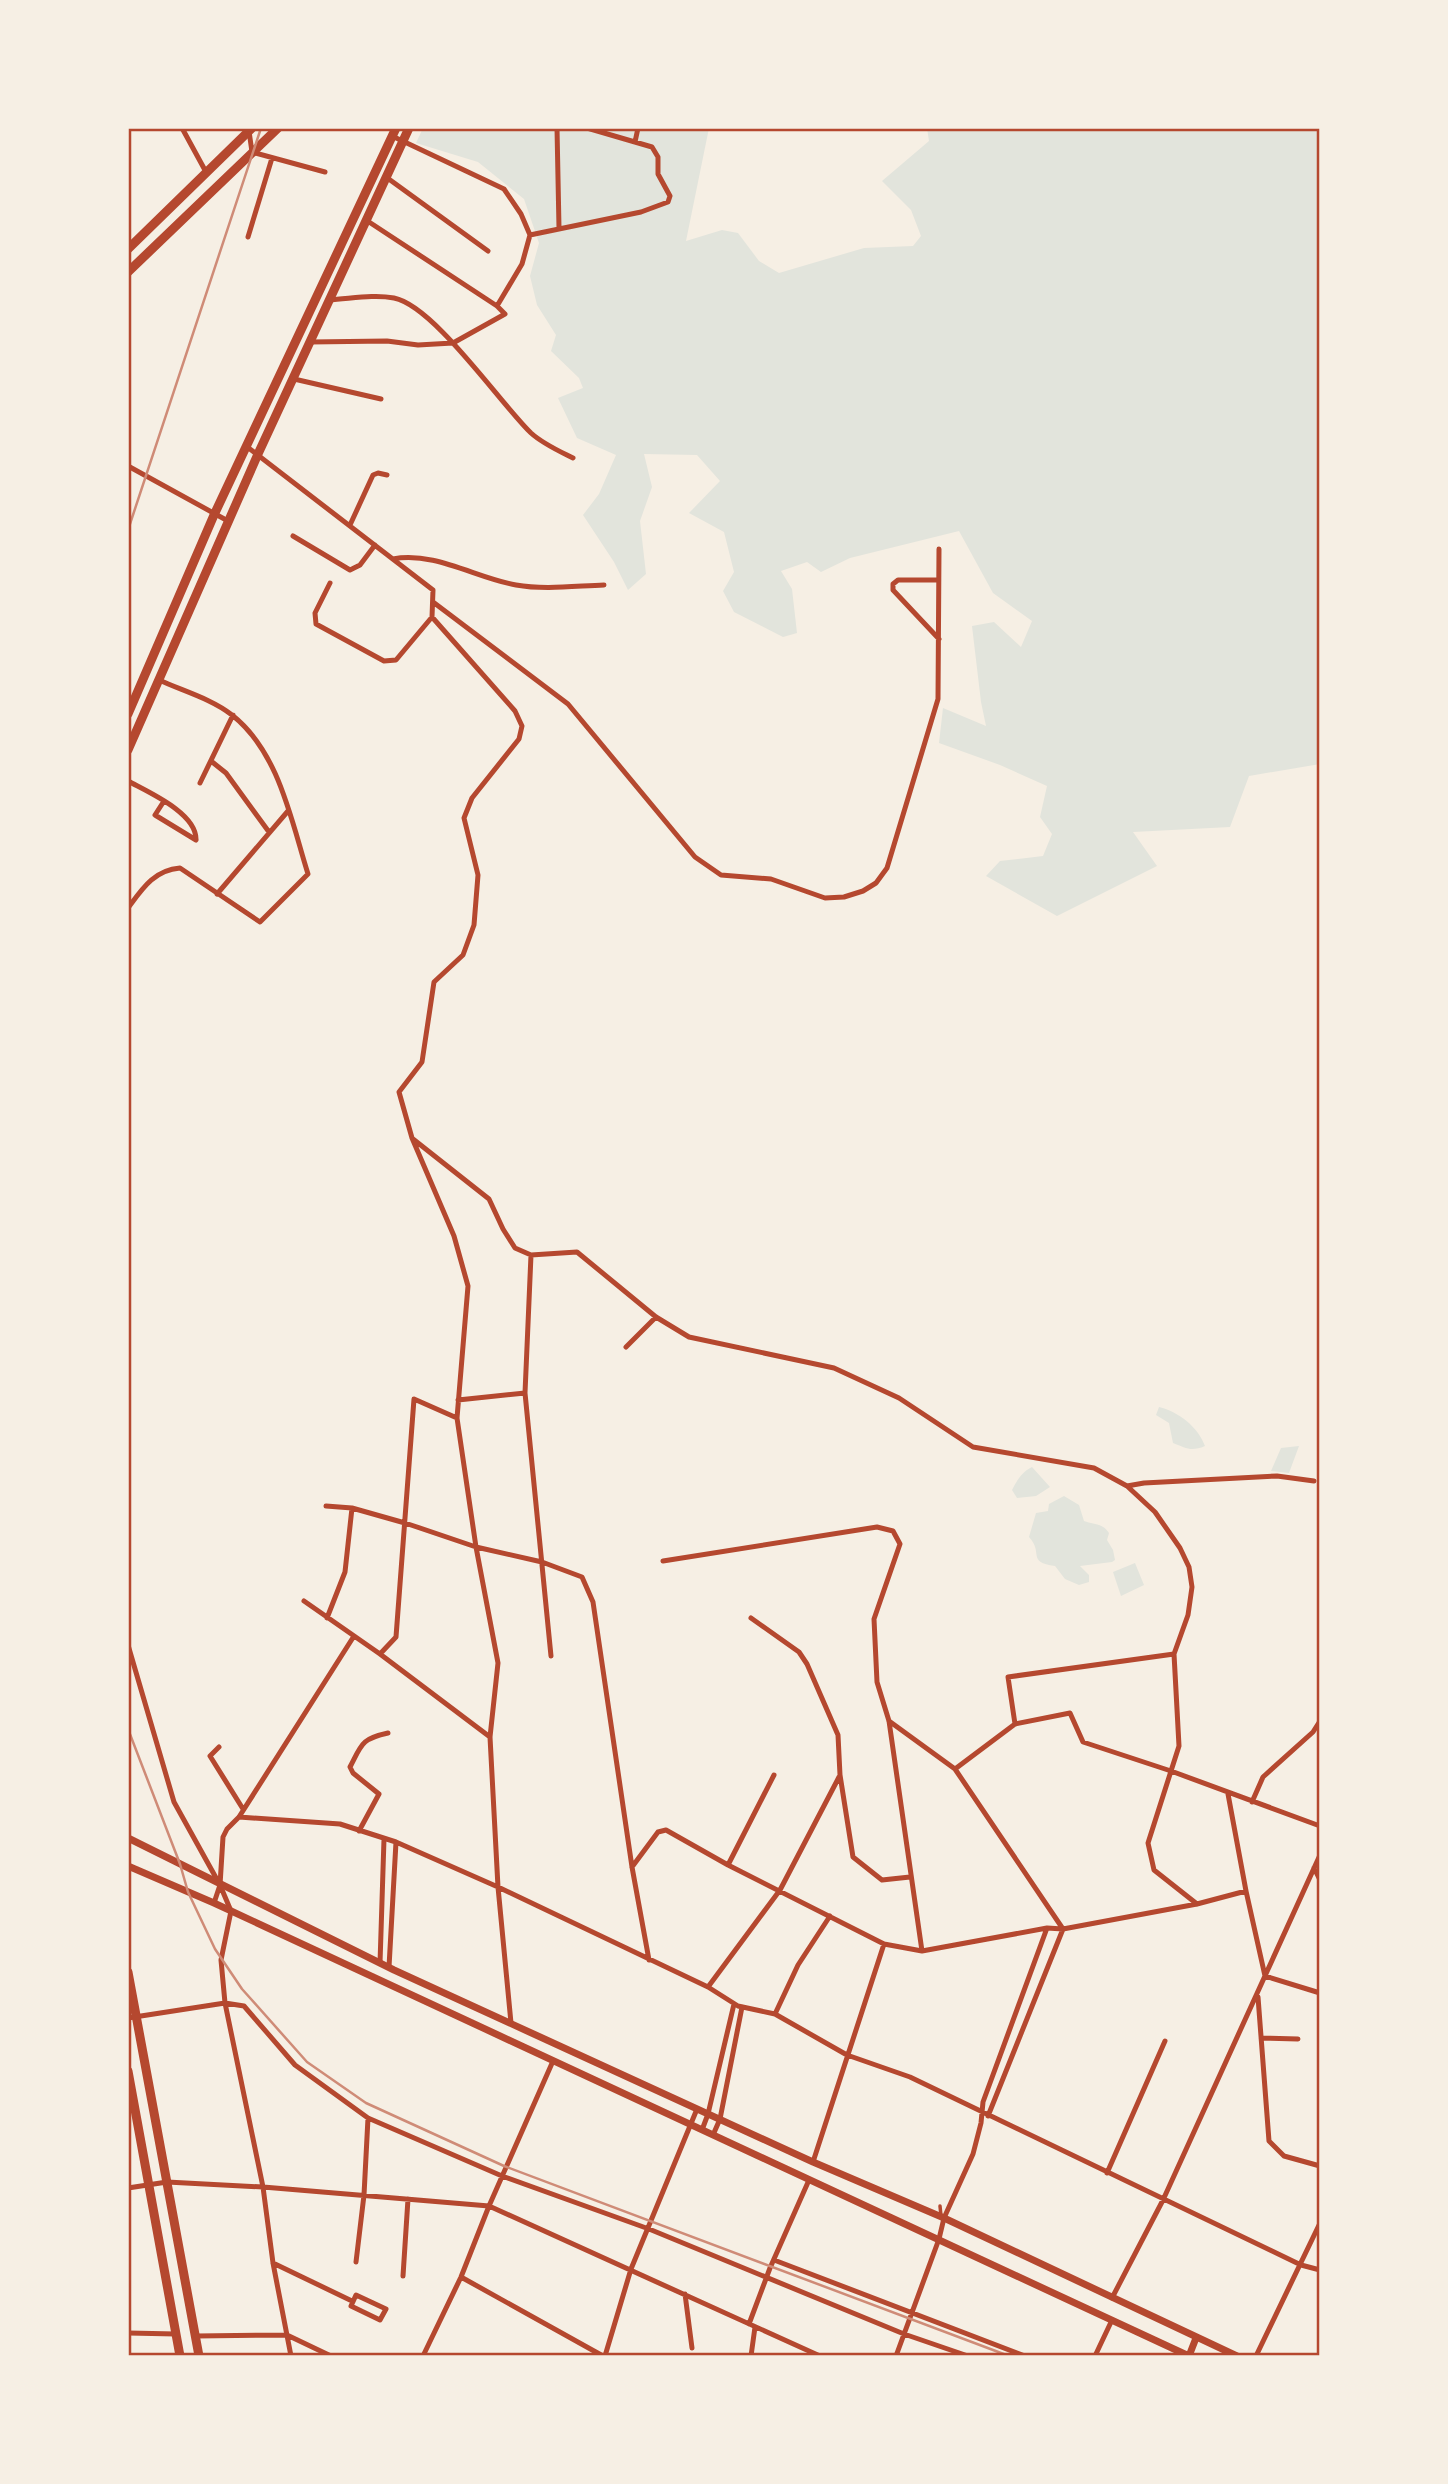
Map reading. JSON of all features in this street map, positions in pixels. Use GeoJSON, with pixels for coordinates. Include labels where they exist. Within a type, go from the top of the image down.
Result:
{"type":"FeatureCollection","features":[{"type":"Feature","properties":{"kind":"highway"},"geometry":{"type":"LineString","coordinates":[[128,249],[249,128]]}},
{"type":"Feature","properties":{"kind":"highway"},"geometry":{"type":"LineString","coordinates":[[128,272],[278,128]]}},
{"type":"Feature","properties":{"kind":"highway"},"geometry":{"type":"LineString","coordinates":[[128,750],[258,454],[409,128]]}},
{"type":"Feature","properties":{"kind":"highway"},"geometry":{"type":"LineString","coordinates":[[128,714],[214,514],[394,132]]}},
{"type":"Feature","properties":{"kind":"highway"},"geometry":{"type":"LineString","coordinates":[[128,1972],[132,2017],[167,2182],[198,2356]]}},
{"type":"Feature","properties":{"kind":"highway"},"geometry":{"type":"LineString","coordinates":[[128,2071],[180,2356]]}},
{"type":"Feature","properties":{"kind":"main road"},"geometry":{"type":"LineString","coordinates":[[128,1838],[380,1963],[813,2162],[940,2217],[1237,2356]]}},
{"type":"Feature","properties":{"kind":"main road"},"geometry":{"type":"LineString","coordinates":[[128,1866],[214,1903],[1189,2356],[1196,2338]]}},
{"type":"Feature","properties":{"kind":"main road"},"geometry":{"type":"LineString","coordinates":[[388,1984],[391,1968]]}},
{"type":"Feature","properties":{"kind":"main road"},"geometry":{"type":"LineString","coordinates":[[485,2029],[492,2015]]}},
{"type":"Feature","properties":{"kind":"street"},"geometry":{"type":"LineString","coordinates":[[182,128],[206,172]]}},
{"type":"Feature","properties":{"kind":"street"},"geometry":{"type":"LineString","coordinates":[[249,128],[252,152],[325,172]]}},
{"type":"Feature","properties":{"kind":"street"},"geometry":{"type":"LineString","coordinates":[[557,128],[559,228]]}},
{"type":"Feature","properties":{"kind":"street"},"geometry":{"type":"LineString","coordinates":[[530,234],[640,212],[668,202],[670,197],[658,174],[656,151],[652,147],[587,128]]}},
{"type":"Feature","properties":{"kind":"street"},"geometry":{"type":"LineString","coordinates":[[635,142],[638,128]]}},
{"type":"Feature","properties":{"kind":"street"},"geometry":{"type":"LineString","coordinates":[[394,132],[403,140],[504,189],[522,214],[530,234],[522,264],[497,306]]}},
{"type":"Feature","properties":{"kind":"street"},"geometry":{"type":"LineString","coordinates":[[248,237],[272,158]]}},
{"type":"Feature","properties":{"kind":"street"},"geometry":{"type":"LineString","coordinates":[[386,177],[488,251]]}},
{"type":"Feature","properties":{"kind":"street"},"geometry":{"type":"LineString","coordinates":[[310,342],[387,341],[418,345],[453,343],[505,314],[497,306],[366,220]]}},
{"type":"Feature","properties":{"kind":"street"},"geometry":{"type":"LineString","coordinates":[[329,300],[375,297],[395,298],[410,304],[453,343],[533,435],[573,458]]}},
{"type":"Feature","properties":{"kind":"street"},"geometry":{"type":"LineString","coordinates":[[294,379],[381,399]]}},
{"type":"Feature","properties":{"kind":"street"},"geometry":{"type":"LineString","coordinates":[[246,446],[433,590],[432,617],[396,660],[384,661],[316,624],[315,613],[330,583]]}},
{"type":"Feature","properties":{"kind":"street"},"geometry":{"type":"LineString","coordinates":[[128,466],[228,521]]}},
{"type":"Feature","properties":{"kind":"street"},"geometry":{"type":"LineString","coordinates":[[350,525],[373,475],[387,474]]}},
{"type":"Feature","properties":{"kind":"street"},"geometry":{"type":"LineString","coordinates":[[293,536],[350,570],[360,565],[375,545]]}},
{"type":"Feature","properties":{"kind":"street"},"geometry":{"type":"LineString","coordinates":[[432,602],[568,704],[695,857],[721,875],[771,879],[825,898],[844,897],[863,891],[876,883],[887,869],[938,699],[939,548]]}},
{"type":"Feature","properties":{"kind":"street"},"geometry":{"type":"LineString","coordinates":[[393,559],[415,558],[458,567],[497,582],[519,586],[604,585]]}},
{"type":"Feature","properties":{"kind":"street"},"geometry":{"type":"LineString","coordinates":[[938,580],[898,580],[893,584],[893,590],[939,639]]}},
{"type":"Feature","properties":{"kind":"street"},"geometry":{"type":"LineString","coordinates":[[432,617],[515,711],[522,726],[519,739],[472,798],[464,818],[478,875],[474,925],[463,955],[434,982],[422,1062],[400,1092],[412,1138],[454,1236],[468,1286],[457,1418],[476,1548],[498,1663],[490,1737],[498,1887],[511,2024]]}},
{"type":"Feature","properties":{"kind":"street"},"geometry":{"type":"LineString","coordinates":[[128,908],[144,885],[155,876],[169,869],[180,869],[260,922],[308,874],[276,777],[256,738],[233,715],[220,707],[159,680]]}},
{"type":"Feature","properties":{"kind":"street"},"geometry":{"type":"LineString","coordinates":[[200,783],[233,715]]}},
{"type":"Feature","properties":{"kind":"street"},"geometry":{"type":"LineString","coordinates":[[211,761],[226,773],[270,832]]}},
{"type":"Feature","properties":{"kind":"street"},"geometry":{"type":"LineString","coordinates":[[128,781],[164,801],[181,811],[196,834],[196,840],[155,815],[164,801]]}},
{"type":"Feature","properties":{"kind":"street"},"geometry":{"type":"LineString","coordinates":[[217,894],[288,811]]}},
{"type":"Feature","properties":{"kind":"street"},"geometry":{"type":"LineString","coordinates":[[412,1138],[489,1199],[515,1248],[531,1255],[577,1252],[656,1317],[689,1337],[834,1368],[899,1398],[974,1447],[1094,1468],[1127,1486],[1155,1512],[1180,1548],[1189,1567],[1192,1587],[1188,1615],[1174,1654],[1179,1746],[1148,1843],[1154,1870],[1197,1904]]}},
{"type":"Feature","properties":{"kind":"street"},"geometry":{"type":"LineString","coordinates":[[531,1255],[525,1393],[551,1656]]}},
{"type":"Feature","properties":{"kind":"street"},"geometry":{"type":"LineString","coordinates":[[626,1347],[656,1317]]}},
{"type":"Feature","properties":{"kind":"street"},"geometry":{"type":"LineString","coordinates":[[458,1400],[525,1393]]}},
{"type":"Feature","properties":{"kind":"street"},"geometry":{"type":"LineString","coordinates":[[380,1654],[396,1637],[414,1399],[457,1418]]}},
{"type":"Feature","properties":{"kind":"street"},"geometry":{"type":"LineString","coordinates":[[1127,1486],[1277,1476],[1314,1481]]}},
{"type":"Feature","properties":{"kind":"street"},"geometry":{"type":"LineString","coordinates":[[326,1506],[352,1508],[476,1548],[542,1562],[582,1577],[593,1602],[632,1867],[649,1960]]}},
{"type":"Feature","properties":{"kind":"street"},"geometry":{"type":"LineString","coordinates":[[327,1618],[345,1572],[352,1508]]}},
{"type":"Feature","properties":{"kind":"street"},"geometry":{"type":"LineString","coordinates":[[663,1561],[877,1527],[893,1531],[900,1544],[874,1619],[877,1682],[889,1721],[922,1951]]}},
{"type":"Feature","properties":{"kind":"street"},"geometry":{"type":"LineString","coordinates":[[304,1601],[490,1737]]}},
{"type":"Feature","properties":{"kind":"street"},"geometry":{"type":"LineString","coordinates":[[751,1618],[799,1652],[807,1664],[838,1735],[840,1775],[853,1857],[882,1880],[910,1877]]}},
{"type":"Feature","properties":{"kind":"street"},"geometry":{"type":"LineString","coordinates":[[214,1903],[220,1885],[223,1837],[227,1829],[239,1817],[354,1636]]}},
{"type":"Feature","properties":{"kind":"street"},"geometry":{"type":"LineString","coordinates":[[128,1645],[174,1802],[220,1885],[230,1911],[221,1960],[225,2003],[262,2187],[291,2356]]}},
{"type":"Feature","properties":{"kind":"street"},"geometry":{"type":"LineString","coordinates":[[1015,1724],[1008,1677],[1174,1654]]}},
{"type":"Feature","properties":{"kind":"street"},"geometry":{"type":"LineString","coordinates":[[955,1769],[1015,1724],[1070,1713],[1083,1742],[1320,1826]]}},
{"type":"Feature","properties":{"kind":"street"},"geometry":{"type":"LineString","coordinates":[[889,1721],[955,1769],[1063,1929]]}},
{"type":"Feature","properties":{"kind":"street"},"geometry":{"type":"LineString","coordinates":[[1252,1802],[1263,1777],[1312,1732],[1320,1721]]}},
{"type":"Feature","properties":{"kind":"street"},"geometry":{"type":"LineString","coordinates":[[359,1831],[379,1794],[350,1768],[363,1743],[370,1737],[388,1733]]}},
{"type":"Feature","properties":{"kind":"street"},"geometry":{"type":"LineString","coordinates":[[219,1747],[210,1756],[243,1809]]}},
{"type":"Feature","properties":{"kind":"street"},"geometry":{"type":"LineString","coordinates":[[728,1865],[774,1775]]}},
{"type":"Feature","properties":{"kind":"street"},"geometry":{"type":"LineString","coordinates":[[708,1987],[780,1890],[840,1775]]}},
{"type":"Feature","properties":{"kind":"street"},"geometry":{"type":"LineString","coordinates":[[1228,1794],[1265,1976]]}},
{"type":"Feature","properties":{"kind":"street"},"geometry":{"type":"LineString","coordinates":[[239,1817],[340,1825],[396,1842],[498,1887],[708,1987],[734,2004],[775,2014],[847,2055],[910,2077],[1301,2265],[1320,2270]]}},
{"type":"Feature","properties":{"kind":"street"},"geometry":{"type":"LineString","coordinates":[[632,1867],[658,1832],[666,1830],[718,1860],[884,1944],[922,1951],[1047,1928],[1063,1929],[1197,1904],[1246,1891]]}},
{"type":"Feature","properties":{"kind":"street"},"geometry":{"type":"LineString","coordinates":[[380,1963],[384,1839]]}},
{"type":"Feature","properties":{"kind":"street"},"geometry":{"type":"LineString","coordinates":[[391,1968],[396,1842]]}},
{"type":"Feature","properties":{"kind":"street"},"geometry":{"type":"LineString","coordinates":[[1112,2298],[1163,2200],[1320,1855]]}},
{"type":"Feature","properties":{"kind":"street"},"geometry":{"type":"LineString","coordinates":[[1314,1868],[1320,1880]]}},
{"type":"Feature","properties":{"kind":"street"},"geometry":{"type":"LineString","coordinates":[[775,2014],[798,1965],[830,1916]]}},
{"type":"Feature","properties":{"kind":"street"},"geometry":{"type":"LineString","coordinates":[[985,2114],[983,2102],[1047,1928]]}},
{"type":"Feature","properties":{"kind":"street"},"geometry":{"type":"LineString","coordinates":[[940,2217],[973,2154],[981,2123],[1063,1929]]}},
{"type":"Feature","properties":{"kind":"street"},"geometry":{"type":"LineString","coordinates":[[813,2162],[884,1944]]}},
{"type":"Feature","properties":{"kind":"street"},"geometry":{"type":"LineString","coordinates":[[1265,1976],[1320,1993]]}},
{"type":"Feature","properties":{"kind":"street"},"geometry":{"type":"LineString","coordinates":[[1258,1994],[1269,2141],[1284,2156],[1320,2166]]}},
{"type":"Feature","properties":{"kind":"street"},"geometry":{"type":"LineString","coordinates":[[132,2017],[225,2003],[244,2006],[295,2065],[368,2118],[502,2176],[649,2229],[769,2276],[904,2334],[968,2356]]}},
{"type":"Feature","properties":{"kind":"street"},"geometry":{"type":"LineString","coordinates":[[702,2130],[734,2004]]}},
{"type":"Feature","properties":{"kind":"street"},"geometry":{"type":"LineString","coordinates":[[713,2135],[720,2119],[742,2007]]}},
{"type":"Feature","properties":{"kind":"street"},"geometry":{"type":"LineString","coordinates":[[1261,2038],[1298,2039]]}},
{"type":"Feature","properties":{"kind":"street"},"geometry":{"type":"LineString","coordinates":[[1107,2173],[1166,2041]]}},
{"type":"Feature","properties":{"kind":"street"},"geometry":{"type":"LineString","coordinates":[[423,2356],[461,2277],[553,2061]]}},
{"type":"Feature","properties":{"kind":"street"},"geometry":{"type":"LineString","coordinates":[[461,2277],[604,2356],[631,2269],[697,2109]]}},
{"type":"Feature","properties":{"kind":"street"},"geometry":{"type":"LineString","coordinates":[[356,2262],[364,2195],[368,2118]]}},
{"type":"Feature","properties":{"kind":"street"},"geometry":{"type":"LineString","coordinates":[[1320,2154],[1320,2172]]}},
{"type":"Feature","properties":{"kind":"street"},"geometry":{"type":"LineString","coordinates":[[751,2356],[752,2326],[774,2260],[809,2180]]}},
{"type":"Feature","properties":{"kind":"street"},"geometry":{"type":"LineString","coordinates":[[128,2188],[167,2182],[489,2206],[820,2356]]}},
{"type":"Feature","properties":{"kind":"street"},"geometry":{"type":"LineString","coordinates":[[403,2276],[408,2199]]}},
{"type":"Feature","properties":{"kind":"street"},"geometry":{"type":"LineString","coordinates":[[895,2356],[942,2243],[940,2206],[940,2217],[942,2243]]}},
{"type":"Feature","properties":{"kind":"street"},"geometry":{"type":"LineString","coordinates":[[1256,2356],[1320,2223]]}},
{"type":"Feature","properties":{"kind":"street"},"geometry":{"type":"LineString","coordinates":[[774,2260],[1025,2356]]}},
{"type":"Feature","properties":{"kind":"street"},"geometry":{"type":"LineString","coordinates":[[273,2263],[352,2301]]}},
{"type":"Feature","properties":{"kind":"street"},"geometry":{"type":"LineString","coordinates":[[685,2294],[692,2347]]}},
{"type":"Feature","properties":{"kind":"street"},"geometry":{"type":"LineString","coordinates":[[356,2295],[386,2309],[380,2320],[351,2306],[352,2301],[356,2295]]}},
{"type":"Feature","properties":{"kind":"street"},"geometry":{"type":"LineString","coordinates":[[1095,2356],[1112,2320]]}},
{"type":"Feature","properties":{"kind":"street"},"geometry":{"type":"LineString","coordinates":[[128,2333],[176,2334]]}},
{"type":"Feature","properties":{"kind":"street"},"geometry":{"type":"LineString","coordinates":[[195,2336],[287,2335],[331,2356]]}},
{"type":"Feature","properties":{"kind":"shaded area"},"geometry":{"type":"Polygon","coordinates":[[[423,128],[709,128],[686,241],[722,230],[738,233],[759,261],[779,273],[864,248],[913,246],[921,236],[911,210],[882,181],[929,141],[927,128],[1320,128],[1320,764],[1249,776],[1230,827],[1133,832],[1157,866],[1057,916],[986,876],[1000,861],[1043,856],[1052,834],[1040,817],[1047,786],[1000,765],[939,743],[943,708],[986,726],[972,626],[994,622],[1021,647],[1032,621],[993,593],[959,531],[850,558],[821,572],[807,562],[781,571],[792,589],[797,633],[783,637],[734,612],[723,591],[734,572],[724,532],[689,513],[720,481],[697,455],[644,454],[652,487],[640,521],[646,574],[628,590],[614,562],[583,515],[599,494],[616,455],[577,438],[558,398],[583,388],[579,378],[551,351],[556,335],[537,305],[530,276],[539,243],[524,199],[478,162],[416,143],[423,128]]]}},
{"type":"Feature","properties":{"kind":"shaded area"},"geometry":{"type":"Polygon","coordinates":[[[1159,1407],[1187,1421],[1205,1446],[1192,1449],[1173,1443],[1169,1423],[1156,1415],[1159,1407]]]}},
{"type":"Feature","properties":{"kind":"shaded area"},"geometry":{"type":"Polygon","coordinates":[[[1299,1446],[1289,1473],[1271,1471],[1281,1448],[1299,1446]]]}},
{"type":"Feature","properties":{"kind":"shaded area"},"geometry":{"type":"Polygon","coordinates":[[[1032,1467],[1050,1487],[1036,1496],[1017,1498],[1012,1490],[1025,1471],[1032,1467]]]}},
{"type":"Feature","properties":{"kind":"shaded area"},"geometry":{"type":"Polygon","coordinates":[[[1064,1496],[1079,1505],[1084,1521],[1107,1530],[1107,1540],[1115,1560],[1080,1566],[1089,1575],[1089,1582],[1079,1585],[1065,1579],[1055,1566],[1041,1562],[1029,1537],[1036,1513],[1048,1511],[1049,1504],[1064,1496]]]}},
{"type":"Feature","properties":{"kind":"shaded area"},"geometry":{"type":"Polygon","coordinates":[[[1135,1563],[1144,1585],[1121,1596],[1113,1572],[1135,1563]]]}},
{"type":"Feature","properties":{"kind":"railway"},"geometry":{"type":"LineString","coordinates":[[128,530],[261,128]]}},
{"type":"Feature","properties":{"kind":"railway"},"geometry":{"type":"LineString","coordinates":[[128,1729],[180,1864],[188,1892],[215,1949],[242,1989],[307,2062],[366,2103],[504,2166],[1009,2356]]}}]}
